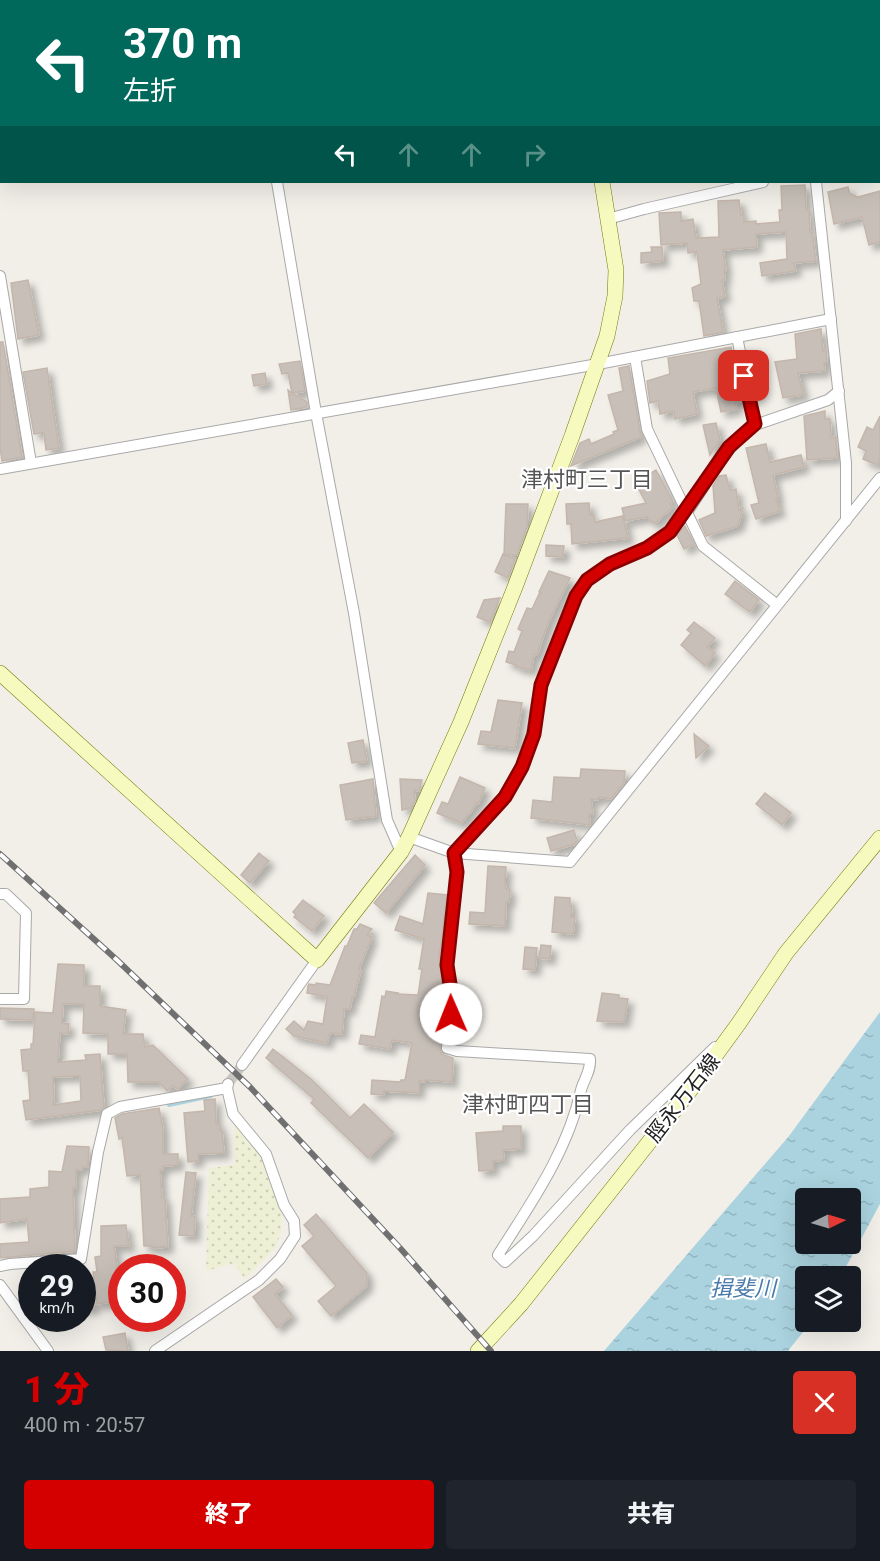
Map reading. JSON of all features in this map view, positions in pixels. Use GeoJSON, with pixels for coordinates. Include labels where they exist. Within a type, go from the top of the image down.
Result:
{"type":"FeatureCollection","features":[{"type":"Feature","properties":{"kind":"street"},"geometry":{"type":"LineString","coordinates":[[277,183],[316,413],[354,613],[387,820],[401,852]]}},
{"type":"Feature","properties":{"kind":"street"},"geometry":{"type":"LineString","coordinates":[[242,1065],[317,960],[401,852],[462,722],[519,576],[607,336],[615,296],[616,270],[602,183]]}},
{"type":"Feature","properties":{"kind":"street"},"geometry":{"type":"LineString","coordinates":[[608,219],[759,183]]}},
{"type":"Feature","properties":{"kind":"street"},"geometry":{"type":"LineString","coordinates":[[816,183],[846,463],[846,521]]}},
{"type":"Feature","properties":{"kind":"street"},"geometry":{"type":"LineString","coordinates":[[0,276],[31,463]]}},
{"type":"Feature","properties":{"kind":"street"},"geometry":{"type":"LineString","coordinates":[[0,469],[598,364],[831,319]]}},
{"type":"Feature","properties":{"kind":"street"},"geometry":{"type":"LineString","coordinates":[[737,337],[755,424]]}},
{"type":"Feature","properties":{"kind":"street"},"geometry":{"type":"LineString","coordinates":[[634,357],[647,429],[703,546],[776,604]]}},
{"type":"Feature","properties":{"kind":"street"},"geometry":{"type":"LineString","coordinates":[[454,853],[505,797],[522,767],[534,734],[541,685],[576,596],[587,580],[610,564],[647,548],[670,532],[729,447],[755,424],[828,400],[839,391]]}},
{"type":"Feature","properties":{"kind":"street"},"geometry":{"type":"LineString","coordinates":[[409,837],[454,853],[570,862],[880,478]]}},
{"type":"Feature","properties":{"kind":"street"},"geometry":{"type":"LineString","coordinates":[[0,673],[317,960]]}},
{"type":"Feature","properties":{"kind":"street","name":"脛永万石線"},"geometry":{"type":"LineString","coordinates":[[478,1351],[521,1304],[687,1093],[786,954],[880,838]]}},
{"type":"Feature","properties":{"kind":"street"},"geometry":{"type":"LineString","coordinates":[[454,853],[457,872],[447,965],[452,997],[447,1048],[457,1051],[590,1059],[591,1067],[553,1167],[498,1255],[505,1262],[533,1236],[630,1130],[739,1023]]}},
{"type":"Feature","properties":{"kind":"street"},"geometry":{"type":"LineString","coordinates":[[0,894],[6,894],[26,913],[24,999],[0,999]]}},
{"type":"Feature","properties":{"kind":"street"},"geometry":{"type":"LineString","coordinates":[[0,1266],[81,1259],[98,1152],[107,1114],[120,1107],[227,1086],[233,1114],[266,1154],[284,1205],[294,1221],[295,1236],[280,1259],[259,1280],[155,1351]]}},
{"type":"Feature","properties":{"kind":"street"},"geometry":{"type":"LineString","coordinates":[[0,1285],[48,1351]]}},
{"type":"Feature","properties":{"kind":"green space"},"geometry":{"type":"Polygon","coordinates":[[[234,1125],[260,1153],[280,1203],[282,1218],[281,1232],[276,1247],[245,1279],[234,1263],[206,1271],[209,1168],[235,1165],[234,1125]]]}},
{"type":"Feature","properties":{"kind":"water","name":"揖斐川"},"geometry":{"type":"Polygon","coordinates":[[[880,1012],[880,1204],[861,1239],[861,1188],[795,1188],[795,1254],[853,1254],[846,1266],[795,1266],[795,1332],[803,1332],[788,1351],[604,1351],[789,1136],[880,1012]]]}},
{"type":"Feature","properties":{"kind":"building"},"geometry":{"type":"Polygon","coordinates":[[[805,185],[806,210],[809,210],[810,232],[812,232],[816,261],[794,263],[796,271],[762,276],[760,263],[787,259],[786,232],[756,234],[757,247],[723,250],[726,271],[724,271],[725,280],[722,280],[725,297],[717,298],[723,332],[704,336],[699,301],[694,301],[692,288],[701,284],[697,252],[688,253],[687,243],[661,245],[659,213],[681,212],[681,221],[693,219],[696,238],[719,237],[718,201],[739,200],[744,222],[756,221],[756,224],[780,222],[781,186],[805,185]]]}},
{"type":"Feature","properties":{"kind":"building"},"geometry":{"type":"Polygon","coordinates":[[[848,187],[850,194],[858,197],[880,191],[880,242],[869,245],[862,217],[834,224],[828,192],[848,187]]]}},
{"type":"Feature","properties":{"kind":"building"},"geometry":{"type":"Polygon","coordinates":[[[651,247],[662,247],[663,261],[641,263],[641,253],[652,252],[651,247]]]}},
{"type":"Feature","properties":{"kind":"building"},"geometry":{"type":"Polygon","coordinates":[[[28,280],[39,335],[18,339],[11,283],[28,280]]]}},
{"type":"Feature","properties":{"kind":"building"},"geometry":{"type":"Polygon","coordinates":[[[821,329],[823,351],[826,350],[825,371],[798,373],[803,395],[783,398],[775,362],[797,359],[795,334],[821,329]]]}},
{"type":"Feature","properties":{"kind":"building"},"geometry":{"type":"Polygon","coordinates":[[[0,342],[3,342],[22,457],[2,461],[0,447],[0,342]]]}},
{"type":"Feature","properties":{"kind":"building"},"geometry":{"type":"Polygon","coordinates":[[[731,347],[742,401],[735,403],[737,409],[721,412],[716,388],[693,392],[697,414],[675,419],[674,411],[660,414],[658,401],[650,403],[647,381],[670,374],[668,358],[731,347]]]}},
{"type":"Feature","properties":{"kind":"building"},"geometry":{"type":"Polygon","coordinates":[[[300,361],[305,391],[292,393],[288,373],[282,374],[279,364],[300,361]]]}},
{"type":"Feature","properties":{"kind":"building"},"geometry":{"type":"Polygon","coordinates":[[[629,366],[641,437],[571,466],[580,443],[589,439],[591,444],[618,430],[608,395],[623,391],[619,368],[629,366]]]}},
{"type":"Feature","properties":{"kind":"building"},"geometry":{"type":"Polygon","coordinates":[[[47,368],[59,448],[46,450],[44,433],[34,434],[23,372],[47,368]]]}},
{"type":"Feature","properties":{"kind":"building"},"geometry":{"type":"Polygon","coordinates":[[[265,373],[267,384],[254,386],[252,375],[265,373]]]}},
{"type":"Feature","properties":{"kind":"building"},"geometry":{"type":"Polygon","coordinates":[[[288,390],[307,402],[307,407],[291,410],[288,390]]]}},
{"type":"Feature","properties":{"kind":"building"},"geometry":{"type":"Polygon","coordinates":[[[825,411],[825,419],[830,419],[831,438],[836,437],[837,458],[807,460],[804,416],[825,411]]]}},
{"type":"Feature","properties":{"kind":"building"},"geometry":{"type":"Polygon","coordinates":[[[880,416],[880,458],[877,465],[863,459],[866,451],[858,447],[867,427],[873,430],[880,416]]]}},
{"type":"Feature","properties":{"kind":"building"},"geometry":{"type":"Polygon","coordinates":[[[716,423],[720,439],[710,455],[703,425],[716,423]]]}},
{"type":"Feature","properties":{"kind":"building"},"geometry":{"type":"Polygon","coordinates":[[[766,444],[770,462],[801,455],[804,467],[773,475],[780,511],[756,519],[751,505],[759,503],[746,448],[766,444]]]}},
{"type":"Feature","properties":{"kind":"building"},"geometry":{"type":"Polygon","coordinates":[[[656,470],[673,501],[670,504],[673,507],[654,524],[647,517],[625,521],[622,508],[646,503],[635,482],[656,470]]]}},
{"type":"Feature","properties":{"kind":"building"},"geometry":{"type":"Polygon","coordinates":[[[726,475],[730,490],[736,489],[739,510],[743,508],[738,526],[706,536],[699,520],[715,513],[713,486],[719,476],[726,475]]]}},
{"type":"Feature","properties":{"kind":"building"},"geometry":{"type":"Polygon","coordinates":[[[589,503],[590,515],[594,515],[595,522],[623,516],[628,538],[572,544],[571,524],[567,524],[566,504],[589,503]]]}},
{"type":"Feature","properties":{"kind":"building"},"geometry":{"type":"Polygon","coordinates":[[[506,504],[528,504],[527,527],[517,555],[505,555],[515,559],[508,578],[495,572],[504,555],[506,504]]]}},
{"type":"Feature","properties":{"kind":"building"},"geometry":{"type":"Polygon","coordinates":[[[685,526],[694,544],[684,549],[677,535],[685,526]]]}},
{"type":"Feature","properties":{"kind":"building"},"geometry":{"type":"Polygon","coordinates":[[[546,545],[564,546],[563,557],[546,556],[546,545]]]}},
{"type":"Feature","properties":{"kind":"building"},"geometry":{"type":"Polygon","coordinates":[[[549,571],[570,578],[548,623],[537,655],[534,654],[531,670],[516,667],[506,662],[509,651],[514,652],[522,631],[518,629],[527,608],[532,609],[549,571]]]}},
{"type":"Feature","properties":{"kind":"building"},"geometry":{"type":"Polygon","coordinates":[[[735,581],[759,600],[750,612],[725,594],[735,581]]]}},
{"type":"Feature","properties":{"kind":"building"},"geometry":{"type":"Polygon","coordinates":[[[500,598],[490,622],[477,617],[484,600],[500,598]]]}},
{"type":"Feature","properties":{"kind":"building"},"geometry":{"type":"Polygon","coordinates":[[[694,622],[715,638],[707,647],[715,653],[705,666],[681,645],[691,633],[687,630],[694,622]]]}},
{"type":"Feature","properties":{"kind":"building"},"geometry":{"type":"Polygon","coordinates":[[[498,700],[522,703],[515,748],[478,744],[481,731],[491,732],[498,700]]]}},
{"type":"Feature","properties":{"kind":"building"},"geometry":{"type":"Polygon","coordinates":[[[694,734],[709,746],[696,758],[694,734]]]}},
{"type":"Feature","properties":{"kind":"building"},"geometry":{"type":"Polygon","coordinates":[[[363,740],[367,761],[352,763],[348,743],[363,740]]]}},
{"type":"Feature","properties":{"kind":"building"},"geometry":{"type":"Polygon","coordinates":[[[581,769],[625,771],[624,783],[611,799],[598,797],[598,800],[591,799],[593,814],[589,814],[590,825],[531,818],[533,800],[552,802],[554,777],[580,778],[581,769]]]}},
{"type":"Feature","properties":{"kind":"building"},"geometry":{"type":"Polygon","coordinates":[[[460,777],[485,788],[478,804],[476,803],[461,823],[437,813],[442,802],[448,804],[460,777]]]}},
{"type":"Feature","properties":{"kind":"building"},"geometry":{"type":"Polygon","coordinates":[[[373,779],[376,816],[346,820],[340,785],[373,779]]]}},
{"type":"Feature","properties":{"kind":"building"},"geometry":{"type":"Polygon","coordinates":[[[400,779],[422,780],[419,791],[414,790],[415,801],[411,808],[402,810],[400,779]]]}},
{"type":"Feature","properties":{"kind":"building"},"geometry":{"type":"Polygon","coordinates":[[[765,793],[791,813],[782,825],[756,804],[765,793]]]}},
{"type":"Feature","properties":{"kind":"building"},"geometry":{"type":"Polygon","coordinates":[[[574,830],[577,841],[575,844],[551,851],[547,838],[574,830]]]}},
{"type":"Feature","properties":{"kind":"building"},"geometry":{"type":"Polygon","coordinates":[[[259,853],[269,861],[250,883],[241,875],[259,853]]]}},
{"type":"Feature","properties":{"kind":"building"},"geometry":{"type":"Polygon","coordinates":[[[415,855],[425,865],[386,913],[374,903],[415,855]]]}},
{"type":"Feature","properties":{"kind":"building"},"geometry":{"type":"Polygon","coordinates":[[[488,866],[506,867],[506,889],[510,889],[509,902],[506,902],[505,926],[469,924],[470,912],[485,913],[488,866]]]}},
{"type":"Feature","properties":{"kind":"building"},"geometry":{"type":"Polygon","coordinates":[[[428,893],[447,895],[439,959],[442,980],[440,989],[442,989],[439,1011],[443,1011],[441,1054],[453,1058],[452,1082],[419,1081],[419,1093],[384,1091],[384,1095],[371,1094],[372,1080],[400,1082],[405,1080],[412,1043],[392,1040],[390,1049],[359,1044],[361,1035],[375,1037],[382,996],[385,997],[386,991],[418,995],[424,939],[395,930],[400,916],[423,924],[428,893]]]}},
{"type":"Feature","properties":{"kind":"building"},"geometry":{"type":"Polygon","coordinates":[[[555,897],[570,898],[571,917],[575,917],[573,934],[552,932],[555,897]]]}},
{"type":"Feature","properties":{"kind":"building"},"geometry":{"type":"Polygon","coordinates":[[[303,900],[324,916],[312,931],[294,917],[296,915],[293,912],[303,900]]]}},
{"type":"Feature","properties":{"kind":"building"},"geometry":{"type":"Polygon","coordinates":[[[360,924],[372,929],[367,935],[372,937],[359,969],[361,970],[350,1009],[344,1009],[342,1034],[330,1033],[327,1043],[294,1036],[286,1029],[294,1021],[304,1030],[308,1021],[323,1024],[327,997],[307,993],[308,986],[309,984],[316,985],[316,983],[330,985],[345,946],[354,929],[357,929],[360,924]]]}},
{"type":"Feature","properties":{"kind":"building"},"geometry":{"type":"Polygon","coordinates":[[[541,945],[551,946],[550,959],[539,958],[541,945]]]}},
{"type":"Feature","properties":{"kind":"building"},"geometry":{"type":"Polygon","coordinates":[[[525,947],[537,948],[535,970],[523,969],[525,947]]]}},
{"type":"Feature","properties":{"kind":"building"},"geometry":{"type":"Polygon","coordinates":[[[58,964],[84,965],[84,986],[100,986],[100,1006],[126,1010],[123,1034],[143,1034],[145,1047],[153,1045],[188,1079],[178,1089],[172,1086],[167,1091],[159,1082],[128,1082],[127,1054],[108,1054],[108,1034],[83,1033],[84,1004],[63,1004],[62,1023],[69,1024],[68,1034],[60,1033],[58,1062],[86,1060],[85,1055],[100,1054],[104,1107],[101,1110],[26,1120],[23,1101],[30,1100],[28,1071],[23,1071],[21,1050],[31,1049],[31,1044],[33,1044],[35,1012],[53,1013],[58,964]],[[80,1076],[53,1077],[53,1105],[81,1101],[80,1076]]]}},
{"type":"Feature","properties":{"kind":"building"},"geometry":{"type":"Polygon","coordinates":[[[602,993],[619,995],[619,998],[628,999],[624,1022],[597,1021],[602,993]]]}},
{"type":"Feature","properties":{"kind":"building"},"geometry":{"type":"Polygon","coordinates":[[[0,1008],[34,1009],[33,1020],[0,1019],[0,1008]]]}},
{"type":"Feature","properties":{"kind":"building"},"geometry":{"type":"Polygon","coordinates":[[[273,1049],[311,1079],[350,1118],[364,1104],[393,1132],[368,1158],[311,1103],[314,1099],[266,1058],[273,1049]]]}},
{"type":"Feature","properties":{"kind":"building"},"geometry":{"type":"Polygon","coordinates":[[[215,1099],[216,1124],[220,1124],[220,1131],[222,1131],[224,1153],[198,1154],[198,1161],[188,1162],[184,1113],[205,1111],[204,1100],[215,1099]]]}},
{"type":"Feature","properties":{"kind":"building"},"geometry":{"type":"Polygon","coordinates":[[[159,1108],[163,1129],[163,1154],[178,1154],[178,1165],[163,1166],[163,1170],[160,1170],[162,1198],[165,1198],[168,1247],[152,1248],[152,1246],[144,1246],[140,1175],[127,1176],[122,1138],[119,1139],[115,1118],[122,1114],[159,1108]]]}},
{"type":"Feature","properties":{"kind":"building"},"geometry":{"type":"Polygon","coordinates":[[[503,1126],[521,1126],[521,1149],[503,1150],[504,1160],[493,1161],[493,1170],[479,1171],[476,1133],[503,1131],[503,1126]]]}},
{"type":"Feature","properties":{"kind":"building"},"geometry":{"type":"Polygon","coordinates":[[[67,1146],[89,1147],[88,1167],[76,1170],[76,1188],[73,1188],[75,1251],[18,1254],[18,1256],[0,1258],[0,1244],[29,1242],[27,1219],[0,1223],[0,1199],[30,1197],[30,1189],[49,1187],[49,1171],[62,1172],[67,1146]]]}},
{"type":"Feature","properties":{"kind":"building"},"geometry":{"type":"Polygon","coordinates":[[[186,1172],[196,1173],[191,1216],[195,1216],[194,1236],[179,1235],[186,1172]]]}},
{"type":"Feature","properties":{"kind":"building"},"geometry":{"type":"Polygon","coordinates":[[[316,1214],[367,1273],[367,1286],[331,1316],[318,1301],[336,1286],[302,1246],[314,1236],[304,1225],[316,1214]]]}},
{"type":"Feature","properties":{"kind":"building"},"geometry":{"type":"Polygon","coordinates":[[[126,1225],[129,1246],[114,1246],[115,1254],[108,1254],[108,1302],[97,1304],[96,1257],[101,1256],[101,1226],[126,1225]]]}},
{"type":"Feature","properties":{"kind":"building"},"geometry":{"type":"Polygon","coordinates":[[[276,1279],[283,1287],[275,1294],[292,1315],[277,1328],[253,1297],[276,1279]]]}},
{"type":"Feature","properties":{"kind":"building"},"geometry":{"type":"Polygon","coordinates":[[[125,1333],[128,1351],[106,1350],[103,1337],[125,1333]]]}},
{"type":"Feature","properties":{"kind":"waterway"},"geometry":{"type":"LineString","coordinates":[[169,1105],[211,1096]]}},
{"type":"Feature","properties":{"kind":"tunnel"},"geometry":{"type":"LineString","coordinates":[[228,1084],[242,1065]]}},
{"type":"Feature","properties":{"kind":"railway"},"geometry":{"type":"LineString","coordinates":[[0,854],[117,960],[250,1087],[400,1248],[491,1351]]}},
{"type":"Feature","properties":{"kind":"district","name":"津村町三丁目"},"geometry":{"type":"Point","coordinates":[587,479]}},
{"type":"Feature","properties":{"kind":"district","name":"津村町四丁目"},"geometry":{"type":"Point","coordinates":[528,1104]}},
{"type":"Feature","properties":{"kind":"route"},"geometry":{"type":"LineString","coordinates":[[451,1014],[452,997],[447,965],[457,872],[454,853],[505,797],[522,767],[534,734],[541,685],[576,596],[587,580],[610,564],[647,548],[670,532],[729,447],[755,424],[744,376]]}}]}
